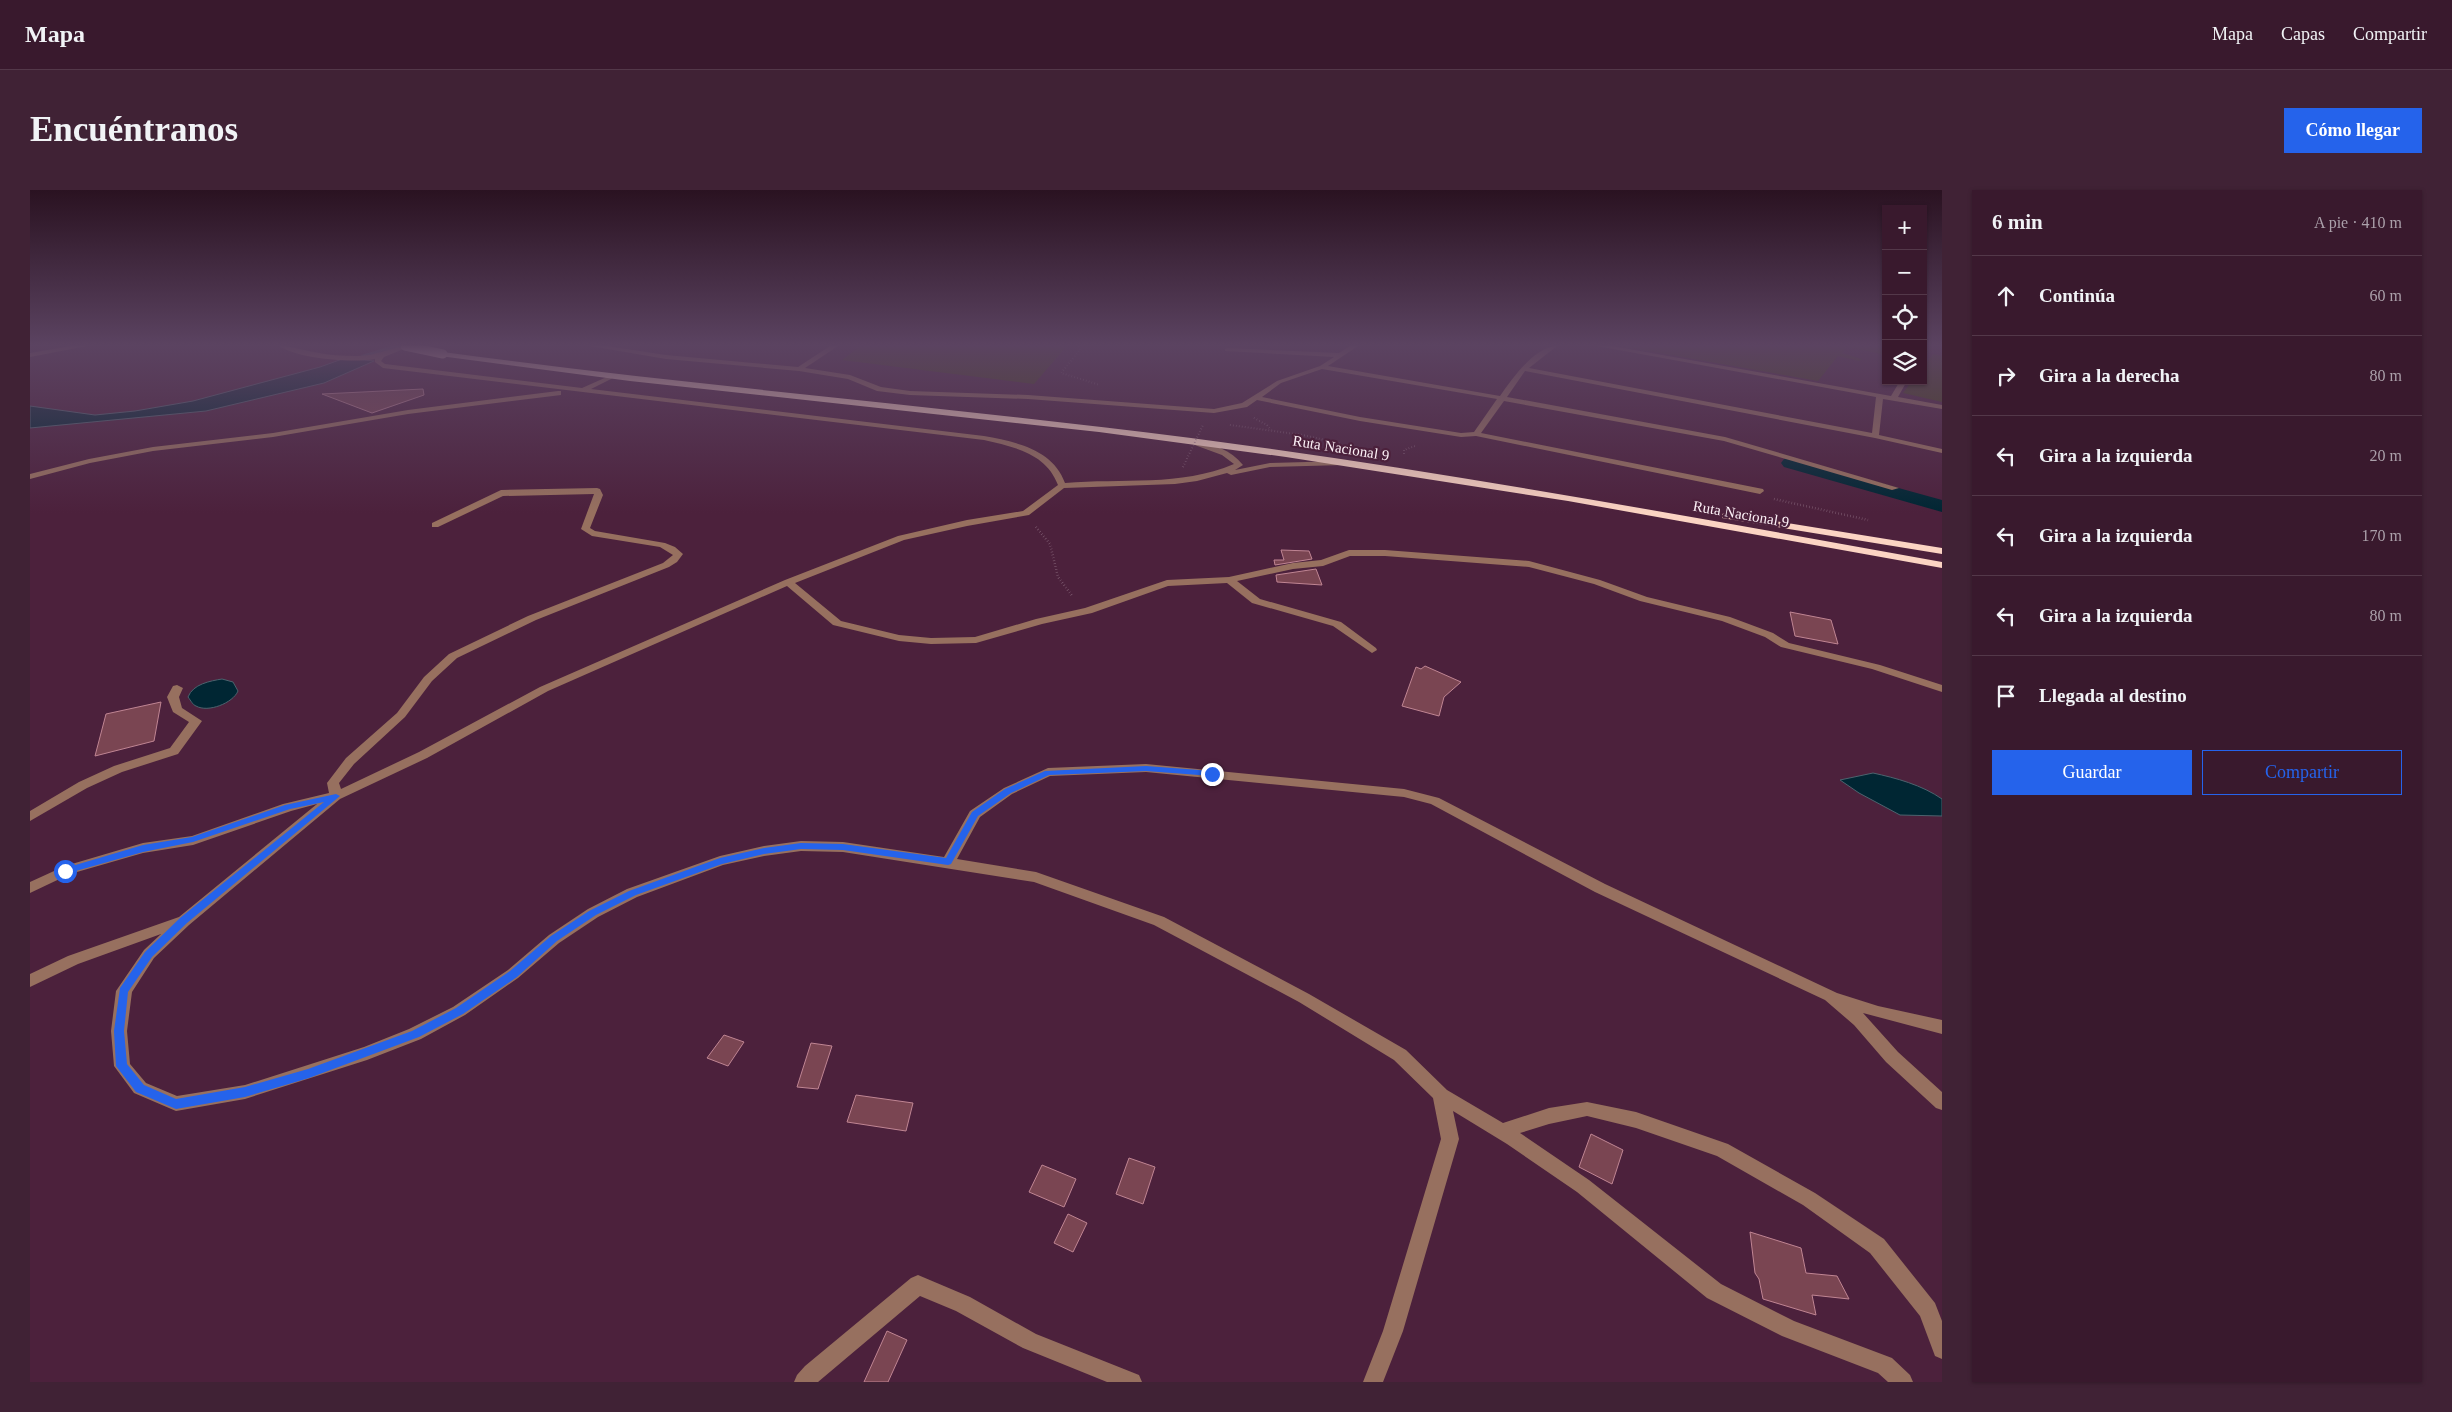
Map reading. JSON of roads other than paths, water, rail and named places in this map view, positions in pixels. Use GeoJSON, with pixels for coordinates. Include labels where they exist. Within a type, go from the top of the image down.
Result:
{"type":"FeatureCollection","features":[{"type":"Feature","properties":{"kind":"highway","name":"Ruta Nacional 9"},"geometry":{"type":"LineString","coordinates":[[830,402],[1188,440],[1343,463],[1664,516],[1942,565]]}},
{"type":"Feature","properties":{"kind":"highway","name":"Ruta Nacional 9"},"geometry":{"type":"LineString","coordinates":[[903,402],[1176,429],[1411,463],[1942,551]]}},
{"type":"Feature","properties":{"kind":"street"},"geometry":{"type":"LineString","coordinates":[[30,476],[89,461],[153,449],[274,435],[408,412],[491,402]]}},
{"type":"Feature","properties":{"kind":"street"},"geometry":{"type":"LineString","coordinates":[[678,402],[1001,441],[1023,447],[1042,457],[1060,478],[1062,486]]}},
{"type":"Feature","properties":{"kind":"street"},"geometry":{"type":"LineString","coordinates":[[1089,402],[1214,411],[1233,408],[1249,402]]}},
{"type":"Feature","properties":{"kind":"street"},"geometry":{"type":"LineString","coordinates":[[1276,402],[1360,419],[1461,434],[1476,434],[1760,491]]}},
{"type":"Feature","properties":{"kind":"street"},"geometry":{"type":"LineString","coordinates":[[1476,434],[1498,402]]}},
{"type":"Feature","properties":{"kind":"street"},"geometry":{"type":"LineString","coordinates":[[1520,402],[1725,439],[1895,488]]}},
{"type":"Feature","properties":{"kind":"street"},"geometry":{"type":"LineString","coordinates":[[1694,402],[1875,436],[1942,451]]}},
{"type":"Feature","properties":{"kind":"street"},"geometry":{"type":"LineString","coordinates":[[1875,436],[1879,402]]}},
{"type":"Feature","properties":{"kind":"street"},"geometry":{"type":"LineString","coordinates":[[1909,402],[1942,407]]}},
{"type":"Feature","properties":{"kind":"street"},"geometry":{"type":"LineString","coordinates":[[1188,440],[1217,449],[1234,458],[1239,465],[1221,475]]}},
{"type":"Feature","properties":{"kind":"street"},"geometry":{"type":"LineString","coordinates":[[30,888],[65,871],[143,848],[193,840],[288,807],[336,796],[424,755],[544,689],[788,582],[901,538],[967,523],[1026,513],[1062,486],[1085,482],[1140,484],[1221,475],[1270,465],[1343,463]]}},
{"type":"Feature","properties":{"kind":"street"},"geometry":{"type":"LineString","coordinates":[[336,796],[333,783],[350,762],[401,715],[428,679],[453,656],[532,618],[666,565],[674,560],[678,554],[662,545],[592,533],[585,529],[599,495],[597,491],[501,493],[435,525]]}},
{"type":"Feature","properties":{"kind":"street"},"geometry":{"type":"LineString","coordinates":[[788,582],[837,624],[899,638],[931,641],[976,640],[1040,621],[1088,611],[1167,583],[1229,580],[1293,566],[1322,564],[1349,553],[1385,553],[1529,564],[1597,582],[1644,599],[1726,619],[1769,635],[1785,645],[1876,667],[1942,689]]}},
{"type":"Feature","properties":{"kind":"street"},"geometry":{"type":"LineString","coordinates":[[1229,580],[1256,601],[1337,624],[1372,650]]}},
{"type":"Feature","properties":{"kind":"street"},"geometry":{"type":"LineString","coordinates":[[30,817],[83,785],[118,769],[174,750],[196,721],[177,710],[172,697],[177,688]]}},
{"type":"Feature","properties":{"kind":"street"},"geometry":{"type":"LineString","coordinates":[[948,862],[975,814],[1008,791],[1048,772],[1146,768],[1404,794],[1435,801],[1600,888],[1830,996],[1878,1012],[1942,1027]]}},
{"type":"Feature","properties":{"kind":"street"},"geometry":{"type":"LineString","coordinates":[[336,796],[184,921],[149,954],[124,991],[119,1031],[122,1066],[140,1088],[176,1104],[245,1092],[309,1074],[415,1034],[467,1006],[513,974],[554,939],[593,913],[632,893],[720,861],[764,851],[801,846],[843,847],[948,862],[1036,877],[1159,921],[1304,998],[1400,1055],[1441,1095],[1501,1131],[1583,1186],[1714,1291],[1789,1329],[1885,1365],[1903,1382]]}},
{"type":"Feature","properties":{"kind":"street"},"geometry":{"type":"LineString","coordinates":[[30,981],[73,960],[184,921]]}},
{"type":"Feature","properties":{"kind":"street"},"geometry":{"type":"LineString","coordinates":[[1830,996],[1860,1020],[1892,1057],[1942,1103]]}},
{"type":"Feature","properties":{"kind":"street"},"geometry":{"type":"LineString","coordinates":[[1372,1382],[1393,1331],[1450,1139],[1441,1095]]}},
{"type":"Feature","properties":{"kind":"street"},"geometry":{"type":"LineString","coordinates":[[1501,1131],[1549,1116],[1587,1109],[1636,1120],[1722,1150],[1809,1199],[1877,1246],[1928,1310],[1942,1350]]}},
{"type":"Feature","properties":{"kind":"street"},"geometry":{"type":"LineString","coordinates":[[804,1382],[812,1373],[918,1285],[963,1304],[1030,1341],[1132,1382]]}},
{"type":"Feature","properties":{"kind":"water"},"geometry":{"type":"Polygon","coordinates":[[[189,402],[246,402],[206,411],[30,428],[30,406],[95,415],[135,411],[189,402]]]}},
{"type":"Feature","properties":{"kind":"water"},"geometry":{"type":"Polygon","coordinates":[[[222,679],[233,682],[238,691],[226,703],[220,706],[201,708],[194,705],[188,697],[198,686],[222,679]]]}},
{"type":"Feature","properties":{"kind":"water"},"geometry":{"type":"Polygon","coordinates":[[[1873,773],[1909,783],[1934,794],[1942,799],[1942,816],[1900,815],[1859,793],[1840,780],[1873,773]]]}},
{"type":"Feature","properties":{"kind":"waterway"},"geometry":{"type":"LineString","coordinates":[[1790,463],[1887,492],[1942,506]]}}]}
